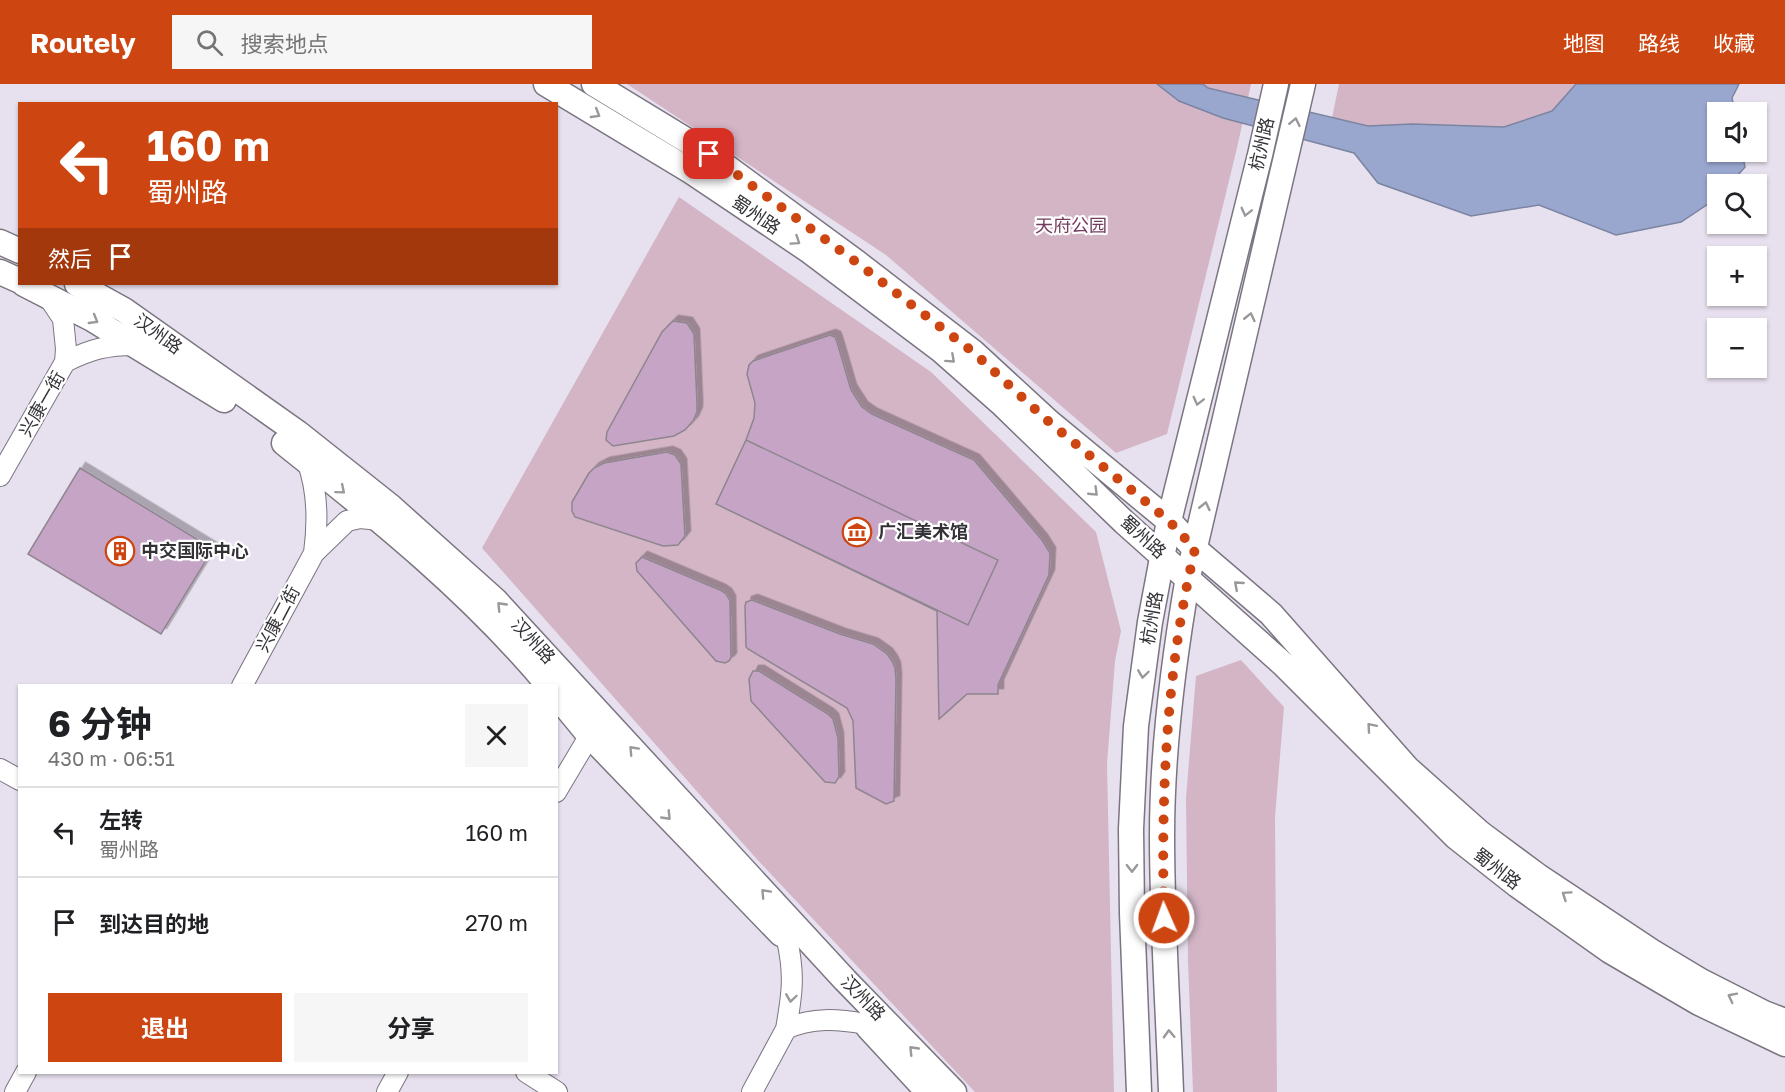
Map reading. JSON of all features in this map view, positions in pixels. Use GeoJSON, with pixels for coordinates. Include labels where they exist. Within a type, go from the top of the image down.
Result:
{"type":"FeatureCollection","features":[{"type":"Feature","properties":{"kind":"main road","name":"蜀州路"},"geometry":{"type":"LineString","coordinates":[[546,84],[692,172],[808,250],[942,351],[1000,403],[1124,522],[1283,664],[1456,837],[1517,885],[1610,951],[1689,998],[1785,1044]]}},
{"type":"Feature","properties":{"kind":"main road","name":"蜀州路"},"geometry":{"type":"LineString","coordinates":[[594,84],[709,154],[856,262],[973,352],[1049,422],[1169,521],[1195,549],[1271,614],[1407,768],[1480,833],[1538,876],[1651,951],[1701,981],[1764,1013],[1785,1021]]}},
{"type":"Feature","properties":{"kind":"main road","name":"杭州路"},"geometry":{"type":"LineString","coordinates":[[1139,1092],[1131,829],[1136,726],[1150,622],[1169,521],[1260,155],[1275,84]]}},
{"type":"Feature","properties":{"kind":"main road","name":"杭州路"},"geometry":{"type":"LineString","coordinates":[[1171,1092],[1162,836],[1167,733],[1176,643],[1188,578],[1304,84]]}},
{"type":"Feature","properties":{"kind":"main road"},"geometry":{"type":"LineString","coordinates":[[0,242],[18,250]]}},
{"type":"Feature","properties":{"kind":"main road"},"geometry":{"type":"LineString","coordinates":[[0,272],[18,280]]}},
{"type":"Feature","properties":{"kind":"main road","name":"汉州路"},"geometry":{"type":"LineString","coordinates":[[26,285],[92,318],[254,420],[380,520],[465,597],[547,684]]}},
{"type":"Feature","properties":{"kind":"main road","name":"汉州路"},"geometry":{"type":"LineString","coordinates":[[79,285],[124,310],[298,433],[390,506],[495,600],[596,726],[787,940],[928,1092]]}},
{"type":"Feature","properties":{"kind":"main road","name":"汉州路"},"geometry":{"type":"LineString","coordinates":[[558,697],[596,726],[954,1092]]}},
{"type":"Feature","properties":{"kind":"street"},"geometry":{"type":"LineString","coordinates":[[47,295],[63,319],[65,362]]}},
{"type":"Feature","properties":{"kind":"street"},"geometry":{"type":"LineString","coordinates":[[65,362],[86,351],[109,345],[135,345]]}},
{"type":"Feature","properties":{"kind":"street","name":"兴康一街"},"geometry":{"type":"LineString","coordinates":[[0,476],[65,362]]}},
{"type":"Feature","properties":{"kind":"street"},"geometry":{"type":"LineString","coordinates":[[307,461],[313,476],[316,509],[314,553]]}},
{"type":"Feature","properties":{"kind":"street"},"geometry":{"type":"LineString","coordinates":[[314,553],[347,521],[360,518],[380,520]]}},
{"type":"Feature","properties":{"kind":"street","name":"兴康二街"},"geometry":{"type":"LineString","coordinates":[[243,684],[314,553]]}},
{"type":"Feature","properties":{"kind":"street"},"geometry":{"type":"LineString","coordinates":[[558,789],[596,726]]}},
{"type":"Feature","properties":{"kind":"street"},"geometry":{"type":"LineString","coordinates":[[0,770],[18,779]]}},
{"type":"Feature","properties":{"kind":"street"},"geometry":{"type":"LineString","coordinates":[[752,1092],[786,1029],[793,987],[793,964],[787,940]]}},
{"type":"Feature","properties":{"kind":"street"},"geometry":{"type":"LineString","coordinates":[[786,1029],[801,1022],[829,1019],[866,1024]]}},
{"type":"Feature","properties":{"kind":"street"},"geometry":{"type":"LineString","coordinates":[[15,1092],[25,1074]]}},
{"type":"Feature","properties":{"kind":"street"},"geometry":{"type":"LineString","coordinates":[[387,1092],[397,1074]]}},
{"type":"Feature","properties":{"kind":"street"},"geometry":{"type":"LineString","coordinates":[[529,1074],[557,1092]]}},
{"type":"Feature","properties":{"kind":"green space","name":"天府公园"},"geometry":{"type":"Polygon","coordinates":[[[627,84],[1251,84],[1167,434],[1116,453],[886,255],[627,84]]]}},
{"type":"Feature","properties":{"kind":"green space"},"geometry":{"type":"Polygon","coordinates":[[[1339,84],[1576,84],[1552,111],[1504,127],[1412,124],[1368,126],[1332,118],[1339,84]]]}},
{"type":"Feature","properties":{"kind":"green space"},"geometry":{"type":"Polygon","coordinates":[[[679,197],[931,372],[1096,532],[1121,631],[1115,661],[1107,764],[1114,1092],[975,1092],[754,856],[482,548],[679,197]]]}},
{"type":"Feature","properties":{"kind":"green space"},"geometry":{"type":"Polygon","coordinates":[[[1241,660],[1284,707],[1275,817],[1277,1092],[1193,1092],[1188,961],[1186,798],[1196,676],[1241,660]]]}},
{"type":"Feature","properties":{"kind":"water"},"geometry":{"type":"Polygon","coordinates":[[[1157,84],[1203,84],[1208,88],[1368,126],[1412,124],[1504,127],[1552,111],[1576,84],[1739,84],[1732,98],[1733,102],[1707,102],[1707,162],[1744,162],[1745,167],[1739,174],[1707,174],[1707,205],[1681,222],[1616,235],[1539,205],[1471,216],[1378,183],[1354,153],[1223,118],[1179,101],[1157,84]]]}},
{"type":"Feature","properties":{"kind":"building"},"geometry":{"type":"Polygon","coordinates":[[[673,321],[687,323],[694,334],[697,412],[693,421],[685,430],[674,436],[613,446],[606,440],[607,432],[662,332],[673,321]]]}},
{"type":"Feature","properties":{"kind":"building"},"geometry":{"type":"Polygon","coordinates":[[[830,335],[835,337],[851,390],[862,407],[872,414],[974,460],[1042,540],[1050,553],[1049,575],[998,685],[998,694],[967,694],[939,719],[937,611],[716,504],[754,418],[755,403],[747,374],[749,365],[753,361],[830,335]]]}},
{"type":"Feature","properties":{"kind":"building","name":"广汇美术馆"},"geometry":{"type":"Polygon","coordinates":[[[746,440],[998,560],[968,625],[716,504],[746,440]]]}},
{"type":"Feature","properties":{"kind":"building"},"geometry":{"type":"Polygon","coordinates":[[[667,452],[675,455],[681,464],[685,536],[678,545],[663,546],[575,517],[572,502],[594,468],[604,463],[667,452]]]}},
{"type":"Feature","properties":{"kind":"building","name":"中交国际中心"},"geometry":{"type":"Polygon","coordinates":[[[80,468],[213,549],[161,634],[28,554],[80,468]]]}},
{"type":"Feature","properties":{"kind":"building"},"geometry":{"type":"Polygon","coordinates":[[[642,557],[726,594],[730,601],[731,658],[729,661],[725,663],[716,661],[637,571],[636,563],[642,557]]]}},
{"type":"Feature","properties":{"kind":"building"},"geometry":{"type":"Polygon","coordinates":[[[752,600],[840,634],[873,644],[887,654],[892,661],[896,679],[894,801],[886,804],[856,788],[853,721],[847,708],[746,647],[745,606],[746,602],[752,600]]]}},
{"type":"Feature","properties":{"kind":"building"},"geometry":{"type":"Polygon","coordinates":[[[753,671],[759,671],[833,719],[838,738],[839,777],[835,783],[825,782],[751,701],[749,679],[753,671]]]}},
{"type":"Feature","properties":{"kind":"place","name":"广汇美术馆"},"geometry":{"type":"Point","coordinates":[857,532]}},
{"type":"Feature","properties":{"kind":"place","name":"中交国际中心"},"geometry":{"type":"Point","coordinates":[120,551]}},
{"type":"Feature","properties":{"kind":"route"},"geometry":{"type":"LineString","coordinates":[[709,154],[856,262],[973,352],[1049,422],[1169,521],[1195,549],[1176,643],[1167,733],[1162,836],[1164,918]]}}]}
